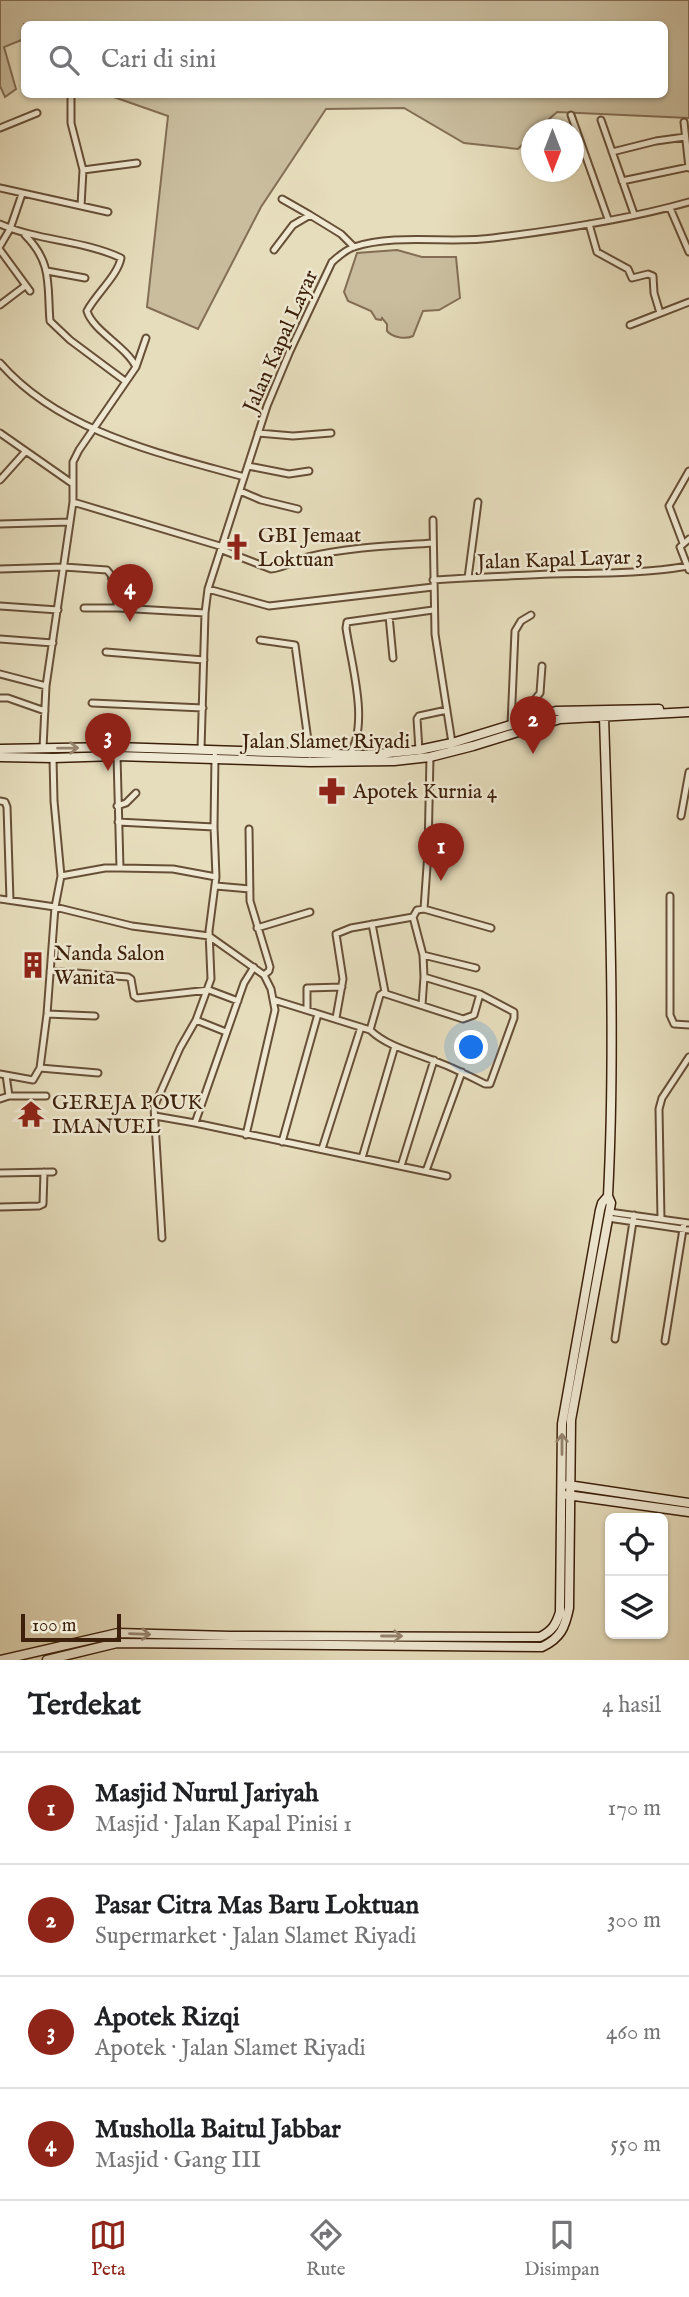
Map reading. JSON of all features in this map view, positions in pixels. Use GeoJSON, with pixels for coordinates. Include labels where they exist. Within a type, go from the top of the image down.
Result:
{"type":"FeatureCollection","features":[{"type":"Feature","properties":{"kind":"street"},"geometry":{"type":"LineString","coordinates":[[71,98],[71,123],[83,170],[81,206]]}},
{"type":"Feature","properties":{"kind":"street"},"geometry":{"type":"LineString","coordinates":[[0,128],[37,113]]}},
{"type":"Feature","properties":{"kind":"street"},"geometry":{"type":"LineString","coordinates":[[571,115],[608,219]]}},
{"type":"Feature","properties":{"kind":"street"},"geometry":{"type":"LineString","coordinates":[[601,120],[634,215]]}},
{"type":"Feature","properties":{"kind":"street"},"geometry":{"type":"LineString","coordinates":[[622,181],[689,168],[684,122]]}},
{"type":"Feature","properties":{"kind":"street"},"geometry":{"type":"LineString","coordinates":[[612,152],[685,137]]}},
{"type":"Feature","properties":{"kind":"street"},"geometry":{"type":"LineString","coordinates":[[83,170],[137,163]]}},
{"type":"Feature","properties":{"kind":"street"},"geometry":{"type":"LineString","coordinates":[[0,188],[108,212]]}},
{"type":"Feature","properties":{"kind":"street"},"geometry":{"type":"LineString","coordinates":[[0,305],[28,288],[0,248],[22,194]]}},
{"type":"Feature","properties":{"kind":"street"},"geometry":{"type":"LineString","coordinates":[[282,199],[341,234],[354,247],[410,240],[464,242],[589,224],[689,202]]}},
{"type":"Feature","properties":{"kind":"street"},"geometry":{"type":"LineString","coordinates":[[670,208],[689,252]]}},
{"type":"Feature","properties":{"kind":"street"},"geometry":{"type":"LineString","coordinates":[[274,250],[293,225],[310,215]]}},
{"type":"Feature","properties":{"kind":"street"},"geometry":{"type":"LineString","coordinates":[[0,224],[25,235],[97,250],[121,258],[117,270],[87,311],[90,319],[114,340],[136,367]]}},
{"type":"Feature","properties":{"kind":"street"},"geometry":{"type":"LineString","coordinates":[[589,224],[595,249],[600,255],[628,268],[632,278],[648,274],[653,276],[654,293],[660,313]]}},
{"type":"Feature","properties":{"kind":"street"},"geometry":{"type":"LineString","coordinates":[[25,235],[36,247],[47,271],[50,321],[70,340],[125,381]]}},
{"type":"Feature","properties":{"kind":"street","name":"Jalan Kapal Layar"},"geometry":{"type":"LineString","coordinates":[[201,750],[208,589],[276,383],[332,262],[354,247]]}},
{"type":"Feature","properties":{"kind":"street"},"geometry":{"type":"LineString","coordinates":[[47,271],[85,278]]}},
{"type":"Feature","properties":{"kind":"street"},"geometry":{"type":"LineString","coordinates":[[630,325],[689,302]]}},
{"type":"Feature","properties":{"kind":"street"},"geometry":{"type":"LineString","coordinates":[[43,748],[46,687],[73,502],[75,456],[136,367],[146,338]]}},
{"type":"Feature","properties":{"kind":"street"},"geometry":{"type":"LineString","coordinates":[[0,363],[43,403],[95,429],[117,439],[244,477]]}},
{"type":"Feature","properties":{"kind":"street"},"geometry":{"type":"LineString","coordinates":[[0,433],[73,484]]}},
{"type":"Feature","properties":{"kind":"street"},"geometry":{"type":"LineString","coordinates":[[258,433],[293,436],[331,433]]}},
{"type":"Feature","properties":{"kind":"street"},"geometry":{"type":"LineString","coordinates":[[0,480],[26,451]]}},
{"type":"Feature","properties":{"kind":"street"},"geometry":{"type":"LineString","coordinates":[[248,466],[289,474],[309,471]]}},
{"type":"Feature","properties":{"kind":"street"},"geometry":{"type":"LineString","coordinates":[[688,568],[680,550],[686,541],[669,506],[689,471]]}},
{"type":"Feature","properties":{"kind":"street"},"geometry":{"type":"LineString","coordinates":[[240,491],[261,500],[298,509]]}},
{"type":"Feature","properties":{"kind":"street"},"geometry":{"type":"LineString","coordinates":[[73,502],[223,549],[271,569],[308,557],[368,548],[433,543]]}},
{"type":"Feature","properties":{"kind":"street"},"geometry":{"type":"LineString","coordinates":[[467,578],[478,502]]}},
{"type":"Feature","properties":{"kind":"street"},"geometry":{"type":"LineString","coordinates":[[433,520],[433,610],[452,743]]}},
{"type":"Feature","properties":{"kind":"street"},"geometry":{"type":"LineString","coordinates":[[0,524],[70,522]]}},
{"type":"Feature","properties":{"kind":"street"},"geometry":{"type":"LineString","coordinates":[[0,569],[64,567],[109,571],[118,608]]}},
{"type":"Feature","properties":{"kind":"street","name":"Jalan Kapal Layar 3"},"geometry":{"type":"LineString","coordinates":[[208,589],[269,606],[467,578],[622,574],[688,568]]}},
{"type":"Feature","properties":{"kind":"street"},"geometry":{"type":"LineString","coordinates":[[0,606],[58,610]]}},
{"type":"Feature","properties":{"kind":"street"},"geometry":{"type":"LineString","coordinates":[[84,608],[205,613]]}},
{"type":"Feature","properties":{"kind":"street"},"geometry":{"type":"LineString","coordinates":[[348,755],[357,736],[357,699],[346,624],[352,620],[433,610]]}},
{"type":"Feature","properties":{"kind":"street"},"geometry":{"type":"LineString","coordinates":[[511,724],[515,631],[521,621],[531,615]]}},
{"type":"Feature","properties":{"kind":"street"},"geometry":{"type":"LineString","coordinates":[[389,616],[393,657]]}},
{"type":"Feature","properties":{"kind":"street"},"geometry":{"type":"LineString","coordinates":[[0,639],[53,643]]}},
{"type":"Feature","properties":{"kind":"street"},"geometry":{"type":"LineString","coordinates":[[260,640],[295,645],[310,755]]}},
{"type":"Feature","properties":{"kind":"street"},"geometry":{"type":"LineString","coordinates":[[106,652],[204,660]]}},
{"type":"Feature","properties":{"kind":"street"},"geometry":{"type":"LineString","coordinates":[[511,724],[522,717],[540,693],[542,666]]}},
{"type":"Feature","properties":{"kind":"street"},"geometry":{"type":"LineString","coordinates":[[0,674],[46,687]]}},
{"type":"Feature","properties":{"kind":"street"},"geometry":{"type":"LineString","coordinates":[[0,698],[8,698],[45,711]]}},
{"type":"Feature","properties":{"kind":"street"},"geometry":{"type":"LineString","coordinates":[[92,703],[202,708]]}},
{"type":"Feature","properties":{"kind":"street"},"geometry":{"type":"LineString","coordinates":[[419,750],[419,716],[447,710]]}},
{"type":"Feature","properties":{"kind":"street","name":"Jalan Slamet Riyadi"},"geometry":{"type":"LineString","coordinates":[[0,748],[201,750],[215,754],[337,763],[394,757],[452,743],[556,711],[689,710]]}},
{"type":"Feature","properties":{"kind":"street","name":"Jalan Slamet Riyadi"},"geometry":{"type":"LineString","coordinates":[[0,757],[215,754],[430,757],[499,739],[545,722],[574,717],[689,710]]}},
{"type":"Feature","properties":{"kind":"street"},"geometry":{"type":"LineString","coordinates":[[593,1278],[611,1203],[608,1196],[612,1086],[604,717]]}},
{"type":"Feature","properties":{"kind":"street"},"geometry":{"type":"LineString","coordinates":[[162,1238],[155,1116],[157,1099],[180,1048],[197,1020],[211,979],[209,936],[216,886],[215,754]]}},
{"type":"Feature","properties":{"kind":"street"},"geometry":{"type":"LineString","coordinates":[[117,756],[120,868]]}},
{"type":"Feature","properties":{"kind":"street"},"geometry":{"type":"LineString","coordinates":[[424,909],[430,757]]}},
{"type":"Feature","properties":{"kind":"street"},"geometry":{"type":"LineString","coordinates":[[9,1096],[3,1074],[33,1080],[40,1068],[55,907],[61,876],[53,758]]}},
{"type":"Feature","properties":{"kind":"street"},"geometry":{"type":"LineString","coordinates":[[681,816],[689,772]]}},
{"type":"Feature","properties":{"kind":"street"},"geometry":{"type":"LineString","coordinates":[[117,806],[129,801],[136,793]]}},
{"type":"Feature","properties":{"kind":"street"},"geometry":{"type":"LineString","coordinates":[[0,801],[5,802],[7,807],[10,900]]}},
{"type":"Feature","properties":{"kind":"street"},"geometry":{"type":"LineString","coordinates":[[118,822],[214,827]]}},
{"type":"Feature","properties":{"kind":"street"},"geometry":{"type":"LineString","coordinates":[[249,830],[251,907],[270,967],[264,975]]}},
{"type":"Feature","properties":{"kind":"street"},"geometry":{"type":"LineString","coordinates":[[61,876],[120,868],[173,869],[216,877]]}},
{"type":"Feature","properties":{"kind":"street"},"geometry":{"type":"LineString","coordinates":[[216,886],[250,889]]}},
{"type":"Feature","properties":{"kind":"street"},"geometry":{"type":"LineString","coordinates":[[670,896],[670,1015],[674,1024],[689,1025]]}},
{"type":"Feature","properties":{"kind":"street"},"geometry":{"type":"LineString","coordinates":[[0,899],[55,907],[132,926],[209,936],[264,975],[274,1000],[273,1022],[246,1135]]}},
{"type":"Feature","properties":{"kind":"street"},"geometry":{"type":"LineString","coordinates":[[422,1005],[423,954],[413,917],[417,910],[424,909],[491,928]]}},
{"type":"Feature","properties":{"kind":"street"},"geometry":{"type":"LineString","coordinates":[[257,928],[310,912]]}},
{"type":"Feature","properties":{"kind":"street"},"geometry":{"type":"LineString","coordinates":[[336,1018],[343,972],[337,934],[351,928],[413,917]]}},
{"type":"Feature","properties":{"kind":"street"},"geometry":{"type":"LineString","coordinates":[[372,924],[385,992]]}},
{"type":"Feature","properties":{"kind":"street"},"geometry":{"type":"LineString","coordinates":[[423,954],[476,968]]}},
{"type":"Feature","properties":{"kind":"street"},"geometry":{"type":"LineString","coordinates":[[195,1123],[244,983],[254,967]]}},
{"type":"Feature","properties":{"kind":"street"},"geometry":{"type":"LineString","coordinates":[[50,971],[128,977],[137,998],[209,990],[238,1001]]}},
{"type":"Feature","properties":{"kind":"street"},"geometry":{"type":"LineString","coordinates":[[274,1000],[370,1030],[378,1038],[395,1046],[490,1084],[514,1018],[512,1010],[480,994],[424,977]]}},
{"type":"Feature","properties":{"kind":"street"},"geometry":{"type":"LineString","coordinates":[[307,1009],[307,988],[342,987]]}},
{"type":"Feature","properties":{"kind":"street"},"geometry":{"type":"LineString","coordinates":[[385,992],[459,1018],[474,1015],[480,994]]}},
{"type":"Feature","properties":{"kind":"street"},"geometry":{"type":"LineString","coordinates":[[370,1030],[380,995],[385,992]]}},
{"type":"Feature","properties":{"kind":"street"},"geometry":{"type":"LineString","coordinates":[[47,1014],[95,1016]]}},
{"type":"Feature","properties":{"kind":"street"},"geometry":{"type":"LineString","coordinates":[[282,1142],[318,1014]]}},
{"type":"Feature","properties":{"kind":"street"},"geometry":{"type":"LineString","coordinates":[[197,1020],[226,1032]]}},
{"type":"Feature","properties":{"kind":"street"},"geometry":{"type":"LineString","coordinates":[[322,1149],[361,1027]]}},
{"type":"Feature","properties":{"kind":"street"},"geometry":{"type":"LineString","coordinates":[[362,1158],[395,1046]]}},
{"type":"Feature","properties":{"kind":"street"},"geometry":{"type":"LineString","coordinates":[[661,1219],[659,1109],[662,1098],[689,1057]]}},
{"type":"Feature","properties":{"kind":"street"},"geometry":{"type":"LineString","coordinates":[[401,1166],[434,1060]]}},
{"type":"Feature","properties":{"kind":"street"},"geometry":{"type":"LineString","coordinates":[[40,1068],[98,1073]]}},
{"type":"Feature","properties":{"kind":"street"},"geometry":{"type":"LineString","coordinates":[[426,1171],[461,1072]]}},
{"type":"Feature","properties":{"kind":"street"},"geometry":{"type":"LineString","coordinates":[[0,1099],[9,1096],[46,1096]]}},
{"type":"Feature","properties":{"kind":"street"},"geometry":{"type":"LineString","coordinates":[[155,1116],[447,1176]]}},
{"type":"Feature","properties":{"kind":"street"},"geometry":{"type":"LineString","coordinates":[[0,1207],[43,1204],[44,1172]]}},
{"type":"Feature","properties":{"kind":"street"},"geometry":{"type":"LineString","coordinates":[[0,1173],[53,1172]]}},
{"type":"Feature","properties":{"kind":"street"},"geometry":{"type":"LineString","coordinates":[[47,1660],[117,1643],[424,1641],[542,1647],[555,1641],[563,1631],[569,1608],[566,1485],[571,1420],[602,1203],[608,1196]]}},
{"type":"Feature","properties":{"kind":"street"},"geometry":{"type":"LineString","coordinates":[[609,1215],[686,1227]]}},
{"type":"Feature","properties":{"kind":"street"},"geometry":{"type":"LineString","coordinates":[[634,1219],[661,1219],[686,1227]]}},
{"type":"Feature","properties":{"kind":"street"},"geometry":{"type":"LineString","coordinates":[[615,1339],[634,1219]]}},
{"type":"Feature","properties":{"kind":"street"},"geometry":{"type":"LineString","coordinates":[[665,1341],[686,1227]]}},
{"type":"Feature","properties":{"kind":"street"},"geometry":{"type":"LineString","coordinates":[[566,1485],[689,1503]]}},
{"type":"Feature","properties":{"kind":"street"},"geometry":{"type":"LineString","coordinates":[[566,1495],[689,1512]]}},
{"type":"Feature","properties":{"kind":"street"},"geometry":{"type":"LineString","coordinates":[[1,1660],[118,1633],[286,1640]]}},
{"type":"Feature","properties":{"kind":"shaded area"},"geometry":{"type":"Polygon","coordinates":[[[0,0],[689,0],[689,118],[557,112],[549,119],[521,119],[521,146],[518,149],[464,143],[404,108],[326,109],[261,207],[198,329],[147,307],[168,116],[117,98],[668,98],[668,21],[21,21],[21,40],[4,47],[16,89],[5,97],[0,86],[0,0]]]}},
{"type":"Feature","properties":{"kind":"shaded area"},"geometry":{"type":"Polygon","coordinates":[[[397,250],[422,257],[456,257],[460,298],[439,310],[423,311],[413,336],[406,338],[389,333],[382,318],[376,319],[371,311],[348,301],[344,292],[357,253],[397,250]]]}},
{"type":"Feature","properties":{"kind":"place","name":"GBI Jemaat Loktuan"},"geometry":{"type":"Point","coordinates":[237,547]}},
{"type":"Feature","properties":{"kind":"place","name":"Musholla Baitul Jabbar"},"geometry":{"type":"Point","coordinates":[130,622]}},
{"type":"Feature","properties":{"kind":"place","name":"Pasar Citra Mas Baru Loktuan"},"geometry":{"type":"Point","coordinates":[533,754]}},
{"type":"Feature","properties":{"kind":"place","name":"Apotek Rizqi"},"geometry":{"type":"Point","coordinates":[108,771]}},
{"type":"Feature","properties":{"kind":"place","name":"Apotek Kurnia 4"},"geometry":{"type":"Point","coordinates":[332,791]}},
{"type":"Feature","properties":{"kind":"place","name":"Masjid Nurul Jariyah"},"geometry":{"type":"Point","coordinates":[441,881]}},
{"type":"Feature","properties":{"kind":"place","name":"Nanda Salon Wanita"},"geometry":{"type":"Point","coordinates":[33,965]}},
{"type":"Feature","properties":{"kind":"place","name":"GEREJA POUK IMANUEL"},"geometry":{"type":"Point","coordinates":[31,1114]}}]}
